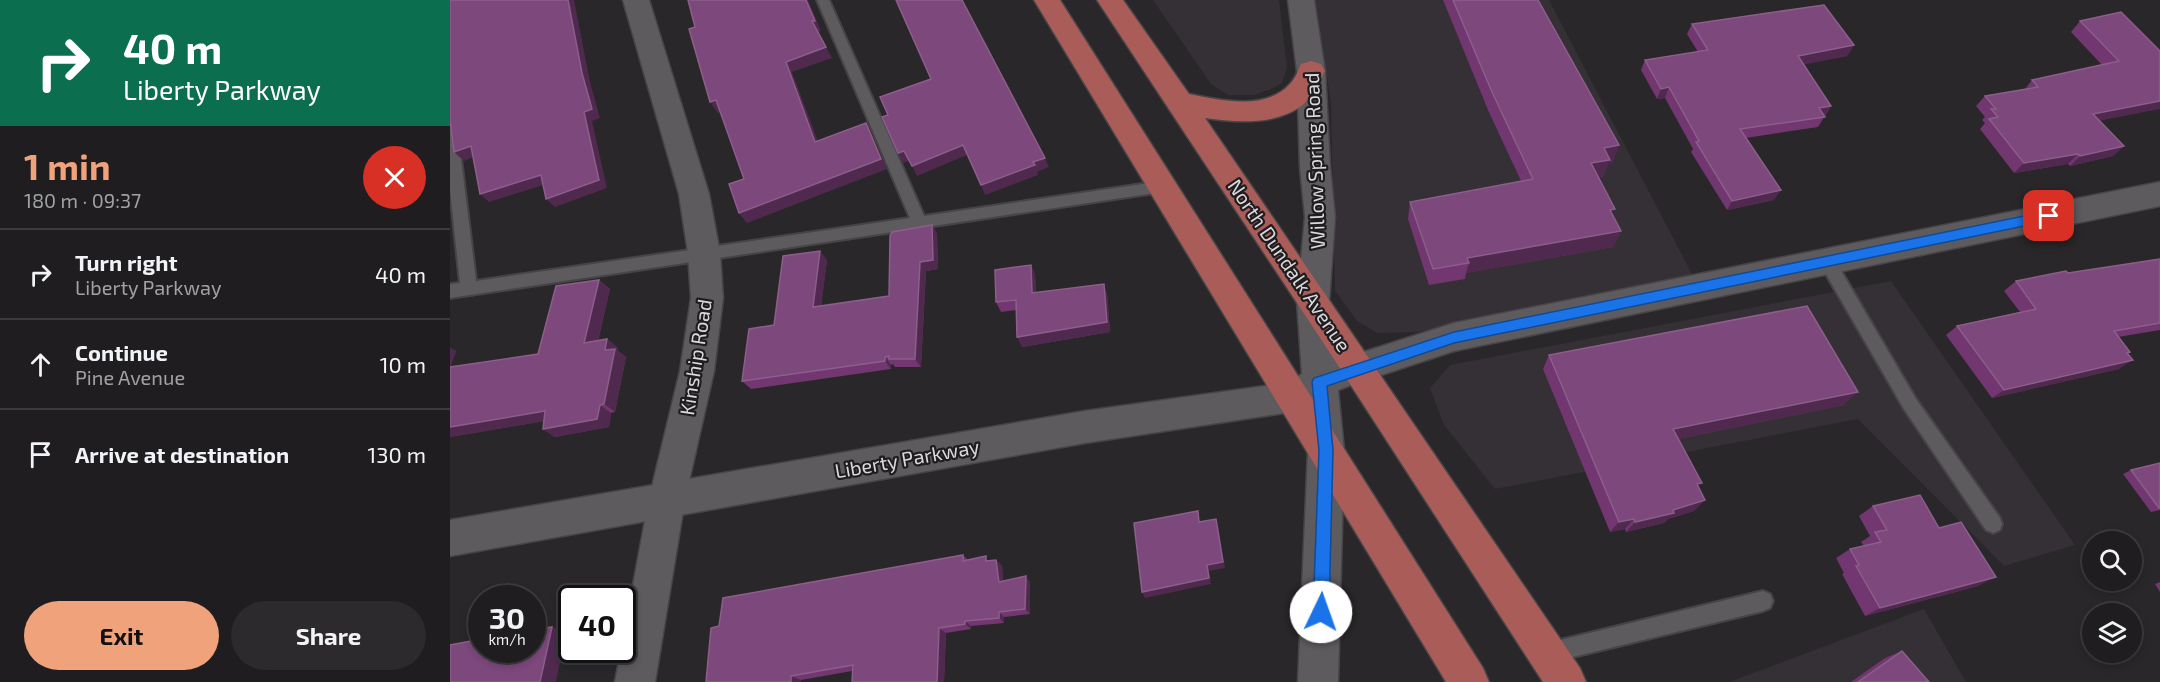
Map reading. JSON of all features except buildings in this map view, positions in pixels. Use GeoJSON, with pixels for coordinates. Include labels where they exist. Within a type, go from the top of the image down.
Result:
{"type":"FeatureCollection","features":[{"type":"Feature","properties":{"kind":"main road"},"geometry":{"type":"LineString","coordinates":[[1047,0],[1163,187],[1305,389],[1326,450],[1469,682]]}},
{"type":"Feature","properties":{"kind":"main road","name":"North Dundalk Avenue"},"geometry":{"type":"LineString","coordinates":[[1110,0],[1313,302],[1360,367],[1557,668]]}},
{"type":"Feature","properties":{"kind":"main road"},"geometry":{"type":"LineString","coordinates":[[1180,103],[1219,110],[1252,112],[1269,109],[1285,102],[1300,91],[1311,71]]}},
{"type":"Feature","properties":{"kind":"street","name":"Kinship Road"},"geometry":{"type":"LineString","coordinates":[[635,682],[667,499],[697,371],[707,298],[704,253],[694,194],[636,0]]}},
{"type":"Feature","properties":{"kind":"street","name":"Willow Spring Road"},"geometry":{"type":"LineString","coordinates":[[1301,0],[1311,71],[1320,217],[1305,389]]}},
{"type":"Feature","properties":{"kind":"street","name":"Liberty Parkway"},"geometry":{"type":"LineString","coordinates":[[450,538],[1305,389],[1360,367],[1454,338],[2160,194]]}},
{"type":"Feature","properties":{"kind":"street"},"geometry":{"type":"LineString","coordinates":[[1315,682],[1326,450]]}},
{"type":"Feature","properties":{"kind":"lane"},"geometry":{"type":"LineString","coordinates":[[822,0],[919,222]]}},
{"type":"Feature","properties":{"kind":"lane"},"geometry":{"type":"LineString","coordinates":[[450,126],[469,288]]}},
{"type":"Feature","properties":{"kind":"lane"},"geometry":{"type":"LineString","coordinates":[[450,291],[1163,187]]}},
{"type":"Feature","properties":{"kind":"lane"},"geometry":{"type":"LineString","coordinates":[[1827,262],[1910,404],[1992,524]]}},
{"type":"Feature","properties":{"kind":"lane"},"geometry":{"type":"LineString","coordinates":[[1557,668],[1763,601]]}},
{"type":"Feature","properties":{"kind":"shaded area"},"geometry":{"type":"Polygon","coordinates":[[[1153,0],[1279,0],[1287,68],[1282,83],[1254,95],[1228,95],[1211,84],[1153,0]]]}},
{"type":"Feature","properties":{"kind":"shaded area"},"geometry":{"type":"Polygon","coordinates":[[[1315,0],[1549,0],[1694,278],[1417,332],[1377,333],[1357,321],[1335,291],[1331,103],[1315,0]]]}},
{"type":"Feature","properties":{"kind":"shaded area"},"geometry":{"type":"Polygon","coordinates":[[[1891,281],[2075,545],[2004,566],[1858,419],[1495,489],[1444,425],[1430,388],[1450,365],[1891,281]]]}},
{"type":"Feature","properties":{"kind":"shaded area"},"geometry":{"type":"Polygon","coordinates":[[[1924,609],[1966,682],[1729,682],[1924,609]]]}},
{"type":"Feature","properties":{"kind":"route"},"geometry":{"type":"LineString","coordinates":[[1321,612],[1326,450],[1319,382],[1454,338],[2049,216]]}}]}
